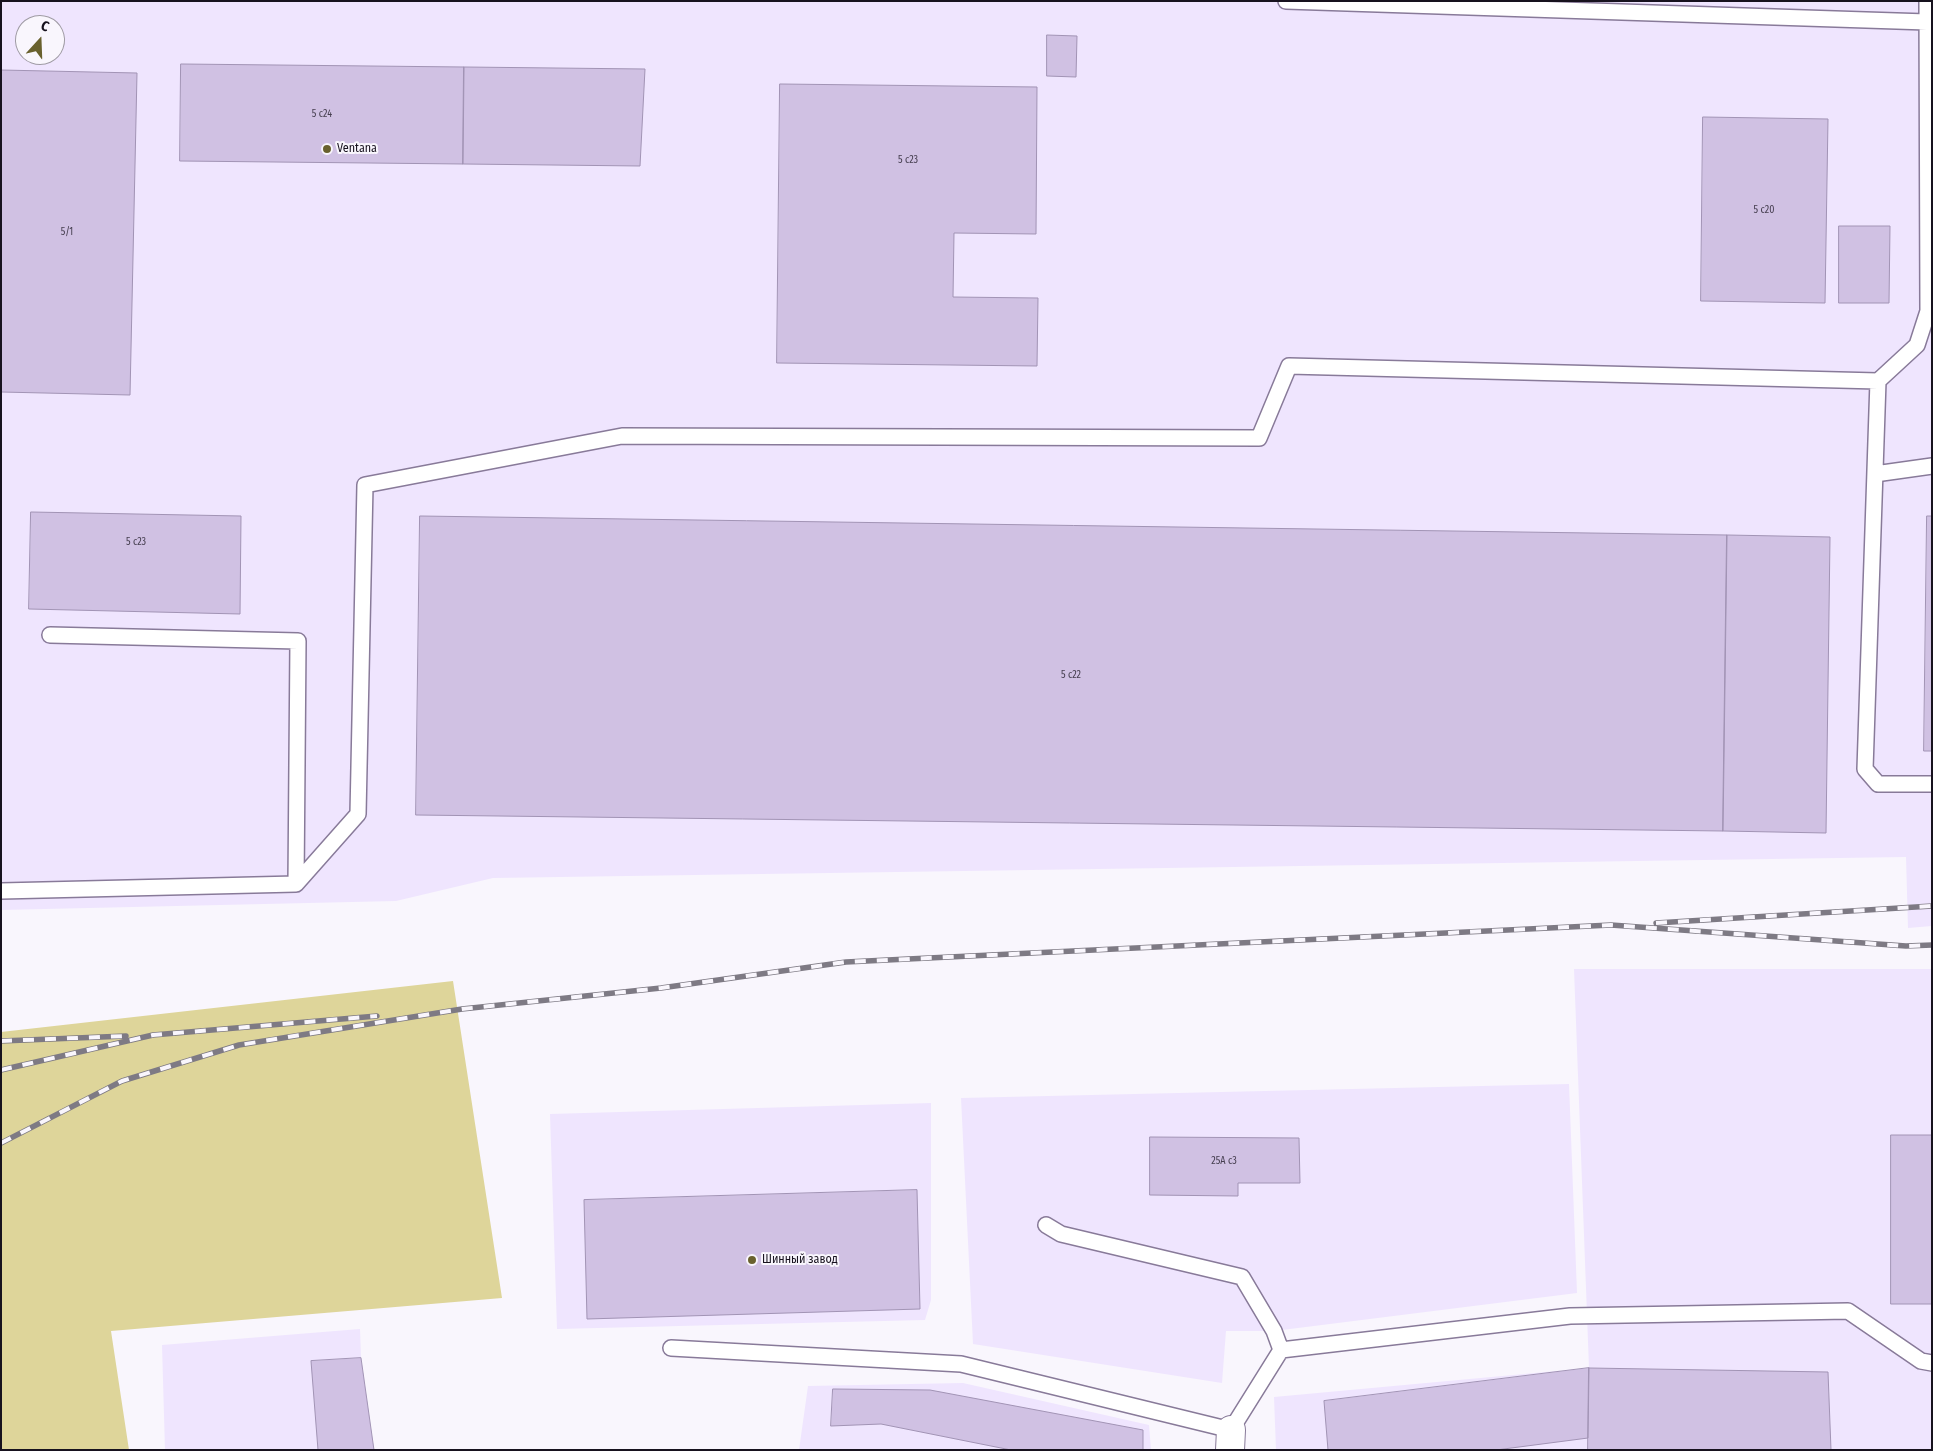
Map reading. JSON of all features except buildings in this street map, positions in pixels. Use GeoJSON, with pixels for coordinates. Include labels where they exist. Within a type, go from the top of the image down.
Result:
{"type":"FeatureCollection","features":[{"type":"Feature","properties":{"kind":"lane"},"geometry":{"type":"LineString","coordinates":[[1286,1],[1927,22]]}},
{"type":"Feature","properties":{"kind":"lane"},"geometry":{"type":"LineString","coordinates":[[1,891],[296,884],[358,814],[365,485],[622,436],[1259,438],[1289,366],[1878,381],[1917,345],[1928,311],[1927,1]]}},
{"type":"Feature","properties":{"kind":"lane"},"geometry":{"type":"LineString","coordinates":[[1878,381],[1865,769],[1878,784],[1932,784]]}},
{"type":"Feature","properties":{"kind":"lane"},"geometry":{"type":"LineString","coordinates":[[1875,474],[1932,466]]}},
{"type":"Feature","properties":{"kind":"lane"},"geometry":{"type":"LineString","coordinates":[[50,635],[298,641],[296,884]]}},
{"type":"Feature","properties":{"kind":"lane"},"geometry":{"type":"LineString","coordinates":[[671,1348],[961,1364],[1230,1440],[1281,1350],[1274,1331],[1242,1277],[1061,1234],[1046,1225]]}},
{"type":"Feature","properties":{"kind":"lane"},"geometry":{"type":"LineString","coordinates":[[1281,1350],[1570,1316],[1848,1312],[1922,1361],[1932,1363]]}},
{"type":"Feature","properties":{"kind":"shaded area"},"geometry":{"type":"Polygon","coordinates":[[[1,1],[1932,1],[1932,926],[1908,928],[1906,857],[493,878],[396,901],[1,910],[1,1]]]}},
{"type":"Feature","properties":{"kind":"shaded area"},"geometry":{"type":"Polygon","coordinates":[[[1574,969],[1932,969],[1932,1450],[1276,1450],[1274,1397],[1589,1368],[1574,969]]]}},
{"type":"Feature","properties":{"kind":"shaded area"},"geometry":{"type":"Polygon","coordinates":[[[453,981],[502,1298],[111,1331],[129,1450],[1,1450],[1,1032],[453,981]]]}},
{"type":"Feature","properties":{"kind":"shaded area"},"geometry":{"type":"Polygon","coordinates":[[[1569,1084],[1577,1293],[1274,1331],[1226,1331],[1222,1383],[973,1344],[961,1098],[1569,1084]]]}},
{"type":"Feature","properties":{"kind":"shaded area"},"geometry":{"type":"Polygon","coordinates":[[[931,1103],[931,1300],[925,1320],[557,1329],[550,1114],[931,1103]]]}},
{"type":"Feature","properties":{"kind":"shaded area"},"geometry":{"type":"Polygon","coordinates":[[[360,1329],[361,1358],[374,1450],[165,1450],[162,1345],[360,1329]]]}},
{"type":"Feature","properties":{"kind":"shaded area"},"geometry":{"type":"Polygon","coordinates":[[[963,1383],[1149,1425],[1151,1450],[799,1450],[808,1386],[963,1383]]]}},
{"type":"Feature","properties":{"kind":"railway"},"geometry":{"type":"LineString","coordinates":[[1656,923],[1932,906]]}},
{"type":"Feature","properties":{"kind":"railway"},"geometry":{"type":"LineString","coordinates":[[1,1143],[122,1081],[239,1045],[462,1009],[661,988],[846,962],[1611,925],[1906,946],[1932,945]]}},
{"type":"Feature","properties":{"kind":"railway"},"geometry":{"type":"LineString","coordinates":[[1,1070],[153,1035],[377,1016]]}},
{"type":"Feature","properties":{"kind":"railway"},"geometry":{"type":"LineString","coordinates":[[1,1041],[126,1036]]}},
{"type":"Feature","properties":{"kind":"place","name":"Ventana"},"geometry":{"type":"Point","coordinates":[327,149]}},
{"type":"Feature","properties":{"kind":"place","name":"Шинный завод"},"geometry":{"type":"Point","coordinates":[752,1260]}}]}
